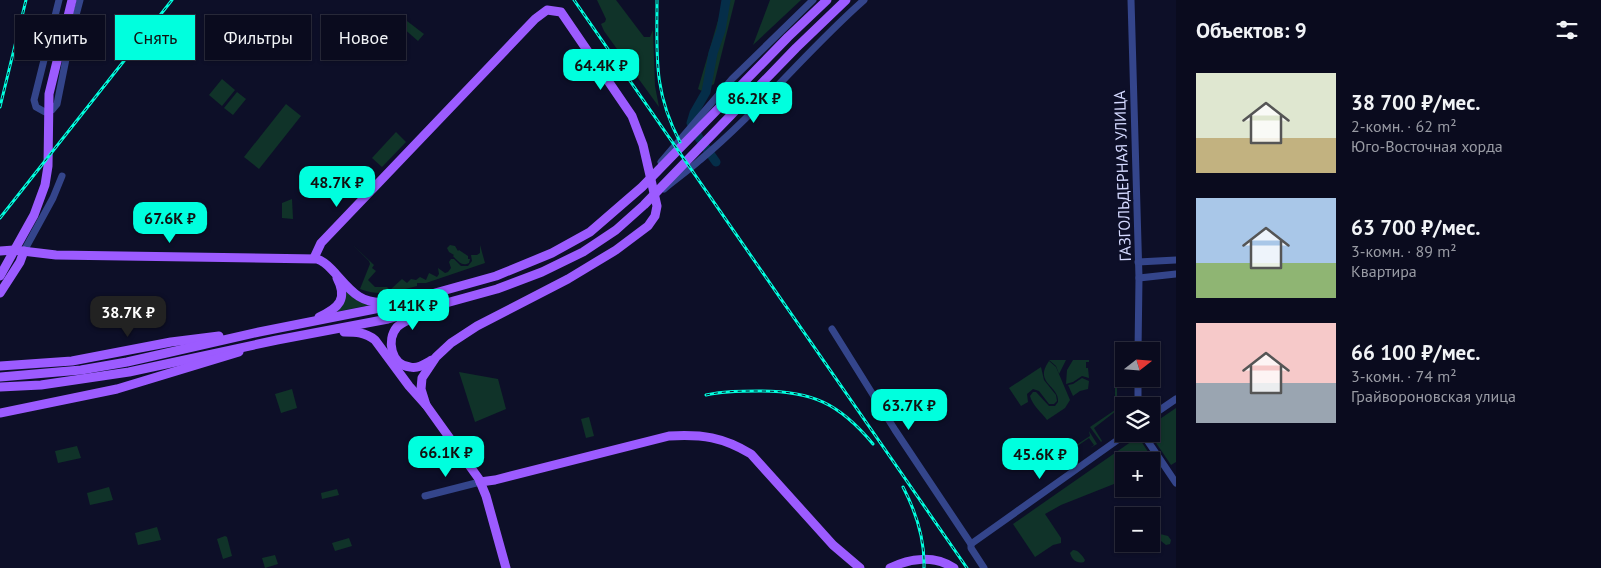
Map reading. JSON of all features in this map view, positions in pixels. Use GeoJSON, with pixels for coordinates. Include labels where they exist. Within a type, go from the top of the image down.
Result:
{"type":"FeatureCollection","features":[{"type":"Feature","properties":{"kind":"main road"},"geometry":{"type":"LineString","coordinates":[[0,276],[34,215],[46,185],[48,166],[48,102],[72,0]]}},
{"type":"Feature","properties":{"kind":"main road"},"geometry":{"type":"LineString","coordinates":[[0,376],[81,370],[385,307],[496,276],[552,253],[590,232],[634,195],[788,37],[827,0]]}},
{"type":"Feature","properties":{"kind":"main road"},"geometry":{"type":"LineString","coordinates":[[436,357],[417,367],[406,366],[396,359],[390,342],[396,328],[410,319],[521,281],[576,256],[616,230],[644,205],[796,48],[846,0]]}},
{"type":"Feature","properties":{"kind":"main road"},"geometry":{"type":"LineString","coordinates":[[314,258],[321,243],[540,14],[547,10],[561,12],[632,116],[643,145],[657,206],[655,216],[648,226],[616,250],[568,279],[476,326],[451,343],[436,357],[422,378],[421,389],[426,405]]}},
{"type":"Feature","properties":{"kind":"main road"},"geometry":{"type":"LineString","coordinates":[[0,251],[24,251],[56,255],[314,258],[324,261],[360,298],[370,303],[424,297]]}},
{"type":"Feature","properties":{"kind":"main road"},"geometry":{"type":"LineString","coordinates":[[0,293],[20,262],[24,251]]}},
{"type":"Feature","properties":{"kind":"main road"},"geometry":{"type":"LineString","coordinates":[[306,323],[338,306],[342,291],[334,273]]}},
{"type":"Feature","properties":{"kind":"main road"},"geometry":{"type":"LineString","coordinates":[[0,387],[83,380],[388,319],[461,300]]}},
{"type":"Feature","properties":{"kind":"main road"},"geometry":{"type":"LineString","coordinates":[[0,366],[72,361],[171,342],[259,332]]}},
{"type":"Feature","properties":{"kind":"main road"},"geometry":{"type":"LineString","coordinates":[[308,335],[354,332],[368,335],[375,340],[409,386],[426,405],[480,482],[486,496],[506,568]]}},
{"type":"Feature","properties":{"kind":"main road"},"geometry":{"type":"LineString","coordinates":[[0,413],[116,389],[277,340]]}},
{"type":"Feature","properties":{"kind":"main road"},"geometry":{"type":"LineString","coordinates":[[480,482],[495,480],[669,436],[708,436],[736,445],[751,454],[852,568]]}},
{"type":"Feature","properties":{"kind":"main road"},"geometry":{"type":"LineString","coordinates":[[837,549],[860,568]]}},
{"type":"Feature","properties":{"kind":"main road"},"geometry":{"type":"LineString","coordinates":[[890,568],[902,562],[919,560],[944,562],[954,568]]}},
{"type":"Feature","properties":{"kind":"street"},"geometry":{"type":"LineString","coordinates":[[59,0],[34,98],[36,107],[44,112],[52,110],[57,104],[69,42],[80,0]]}},
{"type":"Feature","properties":{"kind":"street"},"geometry":{"type":"LineString","coordinates":[[634,195],[732,79],[813,0]]}},
{"type":"Feature","properties":{"kind":"street"},"geometry":{"type":"LineString","coordinates":[[644,205],[708,153],[843,18],[864,0]]}},
{"type":"Feature","properties":{"kind":"street","name":"ГАЗГОЛЬДЕРНАЯ УЛИЦА"},"geometry":{"type":"LineString","coordinates":[[1131,0],[1139,278],[1138,342]]}},
{"type":"Feature","properties":{"kind":"street"},"geometry":{"type":"LineString","coordinates":[[24,251],[53,198],[62,176]]}},
{"type":"Feature","properties":{"kind":"street"},"geometry":{"type":"LineString","coordinates":[[1138,262],[1176,260]]}},
{"type":"Feature","properties":{"kind":"street"},"geometry":{"type":"LineString","coordinates":[[1139,278],[1176,274]]}},
{"type":"Feature","properties":{"kind":"street"},"geometry":{"type":"LineString","coordinates":[[832,329],[895,430],[971,544],[971,548],[984,568]]}},
{"type":"Feature","properties":{"kind":"street"},"geometry":{"type":"LineString","coordinates":[[1160,410],[1176,398]]}},
{"type":"Feature","properties":{"kind":"street"},"geometry":{"type":"LineString","coordinates":[[971,544],[1115,442]]}},
{"type":"Feature","properties":{"kind":"street"},"geometry":{"type":"LineString","coordinates":[[1148,442],[1176,483]]}},
{"type":"Feature","properties":{"kind":"street"},"geometry":{"type":"LineString","coordinates":[[425,496],[480,482]]}},
{"type":"Feature","properties":{"kind":"green space"},"geometry":{"type":"Polygon","coordinates":[[[597,0],[616,0],[644,37],[650,37],[653,30],[655,86],[659,107],[604,31],[601,24],[606,19],[597,0]]]}},
{"type":"Feature","properties":{"kind":"green space"},"geometry":{"type":"Polygon","coordinates":[[[724,0],[735,0],[714,84],[702,91],[698,89],[724,0]]]}},
{"type":"Feature","properties":{"kind":"green space"},"geometry":{"type":"Polygon","coordinates":[[[770,0],[801,0],[753,45],[770,0]]]}},
{"type":"Feature","properties":{"kind":"green space"},"geometry":{"type":"Polygon","coordinates":[[[407,21],[424,34],[418,41],[406,30],[407,21]]]}},
{"type":"Feature","properties":{"kind":"green space"},"geometry":{"type":"Polygon","coordinates":[[[222,79],[235,90],[222,106],[209,95],[222,79]]]}},
{"type":"Feature","properties":{"kind":"green space"},"geometry":{"type":"Polygon","coordinates":[[[237,92],[246,99],[233,115],[224,108],[237,92]]]}},
{"type":"Feature","properties":{"kind":"green space"},"geometry":{"type":"Polygon","coordinates":[[[286,104],[301,116],[259,169],[244,157],[286,104]]]}},
{"type":"Feature","properties":{"kind":"green space"},"geometry":{"type":"Polygon","coordinates":[[[396,132],[406,142],[382,167],[372,158],[396,132]]]}},
{"type":"Feature","properties":{"kind":"green space"},"geometry":{"type":"Polygon","coordinates":[[[292,199],[293,219],[282,218],[282,203],[292,199]]]}},
{"type":"Feature","properties":{"kind":"green space"},"geometry":{"type":"Polygon","coordinates":[[[353,245],[374,265],[372,268],[376,271],[368,280],[375,287],[387,287],[390,290],[402,279],[407,283],[411,279],[416,280],[420,277],[426,280],[429,273],[437,277],[439,274],[438,268],[445,273],[448,272],[451,268],[449,262],[451,259],[454,259],[461,266],[468,266],[472,261],[471,255],[480,253],[480,245],[485,263],[426,283],[417,283],[417,286],[375,293],[360,289],[370,264],[353,245]]]}},
{"type":"Feature","properties":{"kind":"green space"},"geometry":{"type":"Polygon","coordinates":[[[450,245],[455,246],[458,251],[468,256],[468,259],[470,259],[469,263],[462,264],[458,261],[447,248],[450,245]]]}},
{"type":"Feature","properties":{"kind":"green space"},"geometry":{"type":"Polygon","coordinates":[[[345,288],[370,305],[336,312],[345,288]]]}},
{"type":"Feature","properties":{"kind":"green space"},"geometry":{"type":"Polygon","coordinates":[[[1049,360],[1066,360],[1059,374],[1056,366],[1049,360]]]}},
{"type":"Feature","properties":{"kind":"green space"},"geometry":{"type":"Polygon","coordinates":[[[1073,360],[1089,360],[1089,362],[1086,362],[1086,368],[1088,368],[1089,378],[1082,376],[1066,384],[1067,370],[1073,360]]]}},
{"type":"Feature","properties":{"kind":"green space"},"geometry":{"type":"Polygon","coordinates":[[[1049,361],[1056,367],[1070,400],[1065,408],[1047,420],[1035,406],[1030,396],[1033,392],[1036,392],[1049,406],[1055,406],[1058,402],[1058,397],[1045,379],[1045,368],[1049,361]]]}},
{"type":"Feature","properties":{"kind":"green space"},"geometry":{"type":"Polygon","coordinates":[[[1041,367],[1044,380],[1056,395],[1057,401],[1054,404],[1049,404],[1039,391],[1033,389],[1027,394],[1028,402],[1021,406],[1009,388],[1041,367]]]}},
{"type":"Feature","properties":{"kind":"green space"},"geometry":{"type":"Polygon","coordinates":[[[459,372],[498,379],[506,409],[475,422],[459,372]]]}},
{"type":"Feature","properties":{"kind":"green space"},"geometry":{"type":"Polygon","coordinates":[[[1082,378],[1089,381],[1088,389],[1080,391],[1073,396],[1068,385],[1082,378]]]}},
{"type":"Feature","properties":{"kind":"green space"},"geometry":{"type":"Polygon","coordinates":[[[1115,388],[1117,388],[1117,397],[1115,397],[1115,388]]]}},
{"type":"Feature","properties":{"kind":"green space"},"geometry":{"type":"Polygon","coordinates":[[[292,389],[297,408],[281,413],[275,394],[292,389]]]}},
{"type":"Feature","properties":{"kind":"green space"},"geometry":{"type":"Polygon","coordinates":[[[1176,408],[1176,462],[1171,465],[1155,442],[1160,442],[1160,419],[1176,408]]]}},
{"type":"Feature","properties":{"kind":"green space"},"geometry":{"type":"Polygon","coordinates":[[[1115,410],[1094,428],[1101,442],[1090,427],[1115,410]]]}},
{"type":"Feature","properties":{"kind":"green space"},"geometry":{"type":"Polygon","coordinates":[[[589,417],[594,436],[586,438],[581,419],[589,417]]]}},
{"type":"Feature","properties":{"kind":"green space"},"geometry":{"type":"Polygon","coordinates":[[[1089,431],[1097,444],[1090,448],[1094,445],[1089,438],[1073,449],[1071,446],[1065,450],[1067,453],[1064,450],[1050,459],[1071,443],[1073,447],[1090,436],[1089,431]]]}},
{"type":"Feature","properties":{"kind":"green space"},"geometry":{"type":"Polygon","coordinates":[[[1131,442],[1142,442],[1148,452],[1116,452],[1131,442]]]}},
{"type":"Feature","properties":{"kind":"green space"},"geometry":{"type":"Polygon","coordinates":[[[77,446],[81,458],[58,463],[55,451],[77,446]]]}},
{"type":"Feature","properties":{"kind":"green space"},"geometry":{"type":"Polygon","coordinates":[[[1115,453],[1115,484],[1061,505],[1045,514],[1061,538],[1061,543],[1053,545],[1035,557],[1013,524],[1115,453]]]}},
{"type":"Feature","properties":{"kind":"green space"},"geometry":{"type":"Polygon","coordinates":[[[109,487],[113,500],[90,505],[87,493],[109,487]]]}},
{"type":"Feature","properties":{"kind":"green space"},"geometry":{"type":"Polygon","coordinates":[[[337,489],[339,495],[322,499],[321,493],[337,489]]]}},
{"type":"Feature","properties":{"kind":"green space"},"geometry":{"type":"Polygon","coordinates":[[[157,527],[161,540],[138,545],[135,533],[157,527]]]}},
{"type":"Feature","properties":{"kind":"green space"},"geometry":{"type":"Polygon","coordinates":[[[1160,534],[1168,536],[1171,540],[1170,544],[1166,545],[1161,541],[1160,534]]]}},
{"type":"Feature","properties":{"kind":"green space"},"geometry":{"type":"Polygon","coordinates":[[[227,537],[232,556],[223,559],[217,539],[227,537]]]}},
{"type":"Feature","properties":{"kind":"green space"},"geometry":{"type":"Polygon","coordinates":[[[349,538],[352,546],[335,551],[332,543],[349,538]]]}},
{"type":"Feature","properties":{"kind":"green space"},"geometry":{"type":"Polygon","coordinates":[[[1073,550],[1081,555],[1085,560],[1084,562],[1077,562],[1072,558],[1070,553],[1073,550]]]}},
{"type":"Feature","properties":{"kind":"green space"},"geometry":{"type":"Polygon","coordinates":[[[275,555],[278,564],[265,568],[262,558],[275,555]]]}},
{"type":"Feature","properties":{"kind":"waterway"},"geometry":{"type":"LineString","coordinates":[[716,162],[691,123],[694,113],[706,92],[726,0]]}},
{"type":"Feature","properties":{"kind":"railway"},"geometry":{"type":"LineString","coordinates":[[0,107],[26,0]]}},
{"type":"Feature","properties":{"kind":"railway"},"geometry":{"type":"LineString","coordinates":[[0,218],[172,0]]}},
{"type":"Feature","properties":{"kind":"railway"},"geometry":{"type":"LineString","coordinates":[[574,0],[967,568]]}},
{"type":"Feature","properties":{"kind":"railway"},"geometry":{"type":"LineString","coordinates":[[657,0],[658,72],[665,106],[680,142]]}},
{"type":"Feature","properties":{"kind":"railway"},"geometry":{"type":"LineString","coordinates":[[706,395],[739,391],[759,391],[809,397],[836,409],[861,430],[873,444]]}},
{"type":"Feature","properties":{"kind":"railway"},"geometry":{"type":"LineString","coordinates":[[903,487],[919,526],[924,568]]}}]}
